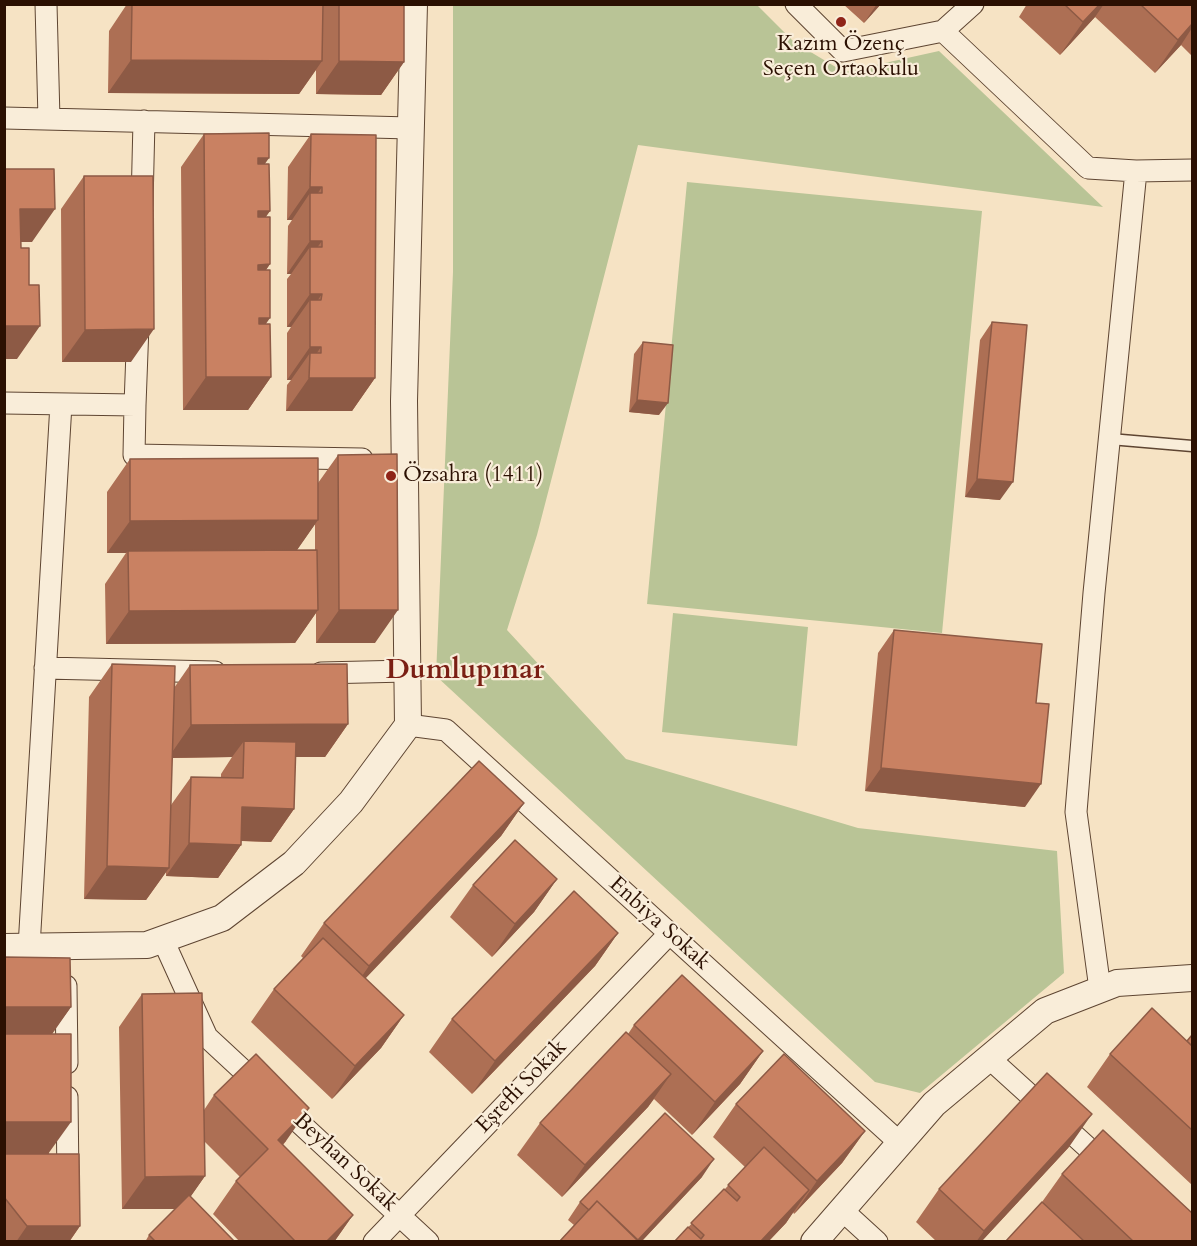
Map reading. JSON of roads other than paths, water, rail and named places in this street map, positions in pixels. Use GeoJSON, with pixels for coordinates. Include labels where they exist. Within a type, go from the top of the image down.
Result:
{"type":"FeatureCollection","features":[{"type":"Feature","properties":{"kind":"street"},"geometry":{"type":"LineString","coordinates":[[46,4],[49,119]]}},
{"type":"Feature","properties":{"kind":"street"},"geometry":{"type":"LineString","coordinates":[[61,404],[45,668],[17,947],[147,945],[222,918],[294,863],[351,802],[408,725],[405,459],[414,4]]}},
{"type":"Feature","properties":{"kind":"street"},"geometry":{"type":"LineString","coordinates":[[796,4],[843,51],[943,31],[973,4]]}},
{"type":"Feature","properties":{"kind":"street"},"geometry":{"type":"LineString","coordinates":[[943,31],[1088,168],[1136,171],[1192,170]]}},
{"type":"Feature","properties":{"kind":"street"},"geometry":{"type":"LineString","coordinates":[[4,118],[411,128]]}},
{"type":"Feature","properties":{"kind":"street"},"geometry":{"type":"LineString","coordinates":[[141,228],[144,121]]}},
{"type":"Feature","properties":{"kind":"street"},"geometry":{"type":"LineString","coordinates":[[1100,989],[1076,812],[1136,171]]}},
{"type":"Feature","properties":{"kind":"street"},"geometry":{"type":"LineString","coordinates":[[139,299],[134,454],[405,459]]}},
{"type":"Feature","properties":{"kind":"street"},"geometry":{"type":"LineString","coordinates":[[4,403],[135,405]]}},
{"type":"Feature","properties":{"kind":"street"},"geometry":{"type":"LineString","coordinates":[[45,668],[237,672]]}},
{"type":"Feature","properties":{"kind":"street"},"geometry":{"type":"LineString","coordinates":[[297,673],[407,671]]}},
{"type":"Feature","properties":{"kind":"street","name":"Enbiya Sokak"},"geometry":{"type":"LineString","coordinates":[[408,725],[446,730],[900,1143]]}},
{"type":"Feature","properties":{"kind":"street","name":"Eşrefli Sokak"},"geometry":{"type":"LineString","coordinates":[[374,1242],[670,933]]}},
{"type":"Feature","properties":{"kind":"street","name":"Beyhan Sokak"},"geometry":{"type":"LineString","coordinates":[[163,940],[207,1037],[428,1242]]}},
{"type":"Feature","properties":{"kind":"street"},"geometry":{"type":"LineString","coordinates":[[65,947],[69,1206]]}},
{"type":"Feature","properties":{"kind":"street"},"geometry":{"type":"LineString","coordinates":[[814,1242],[934,1104],[1045,1011],[1117,983],[1192,978]]}},
{"type":"Feature","properties":{"kind":"street"},"geometry":{"type":"LineString","coordinates":[[989,1058],[1121,1178]]}},
{"type":"Feature","properties":{"kind":"street"},"geometry":{"type":"LineString","coordinates":[[842,1210],[877,1242]]}},
{"type":"Feature","properties":{"kind":"lane"},"geometry":{"type":"LineString","coordinates":[[1110,439],[1192,446]]}},
{"type":"Feature","properties":{"kind":"place","name":"Kazım Özenç Seçen Ortaokulu"},"geometry":{"type":"Point","coordinates":[841,22]}},
{"type":"Feature","properties":{"kind":"place","name":"Özsahra (1411)"},"geometry":{"type":"Point","coordinates":[391,476]}},
{"type":"Feature","properties":{"kind":"district","name":"Dumlupınar"},"geometry":{"type":"Point","coordinates":[465,672]}}]}
